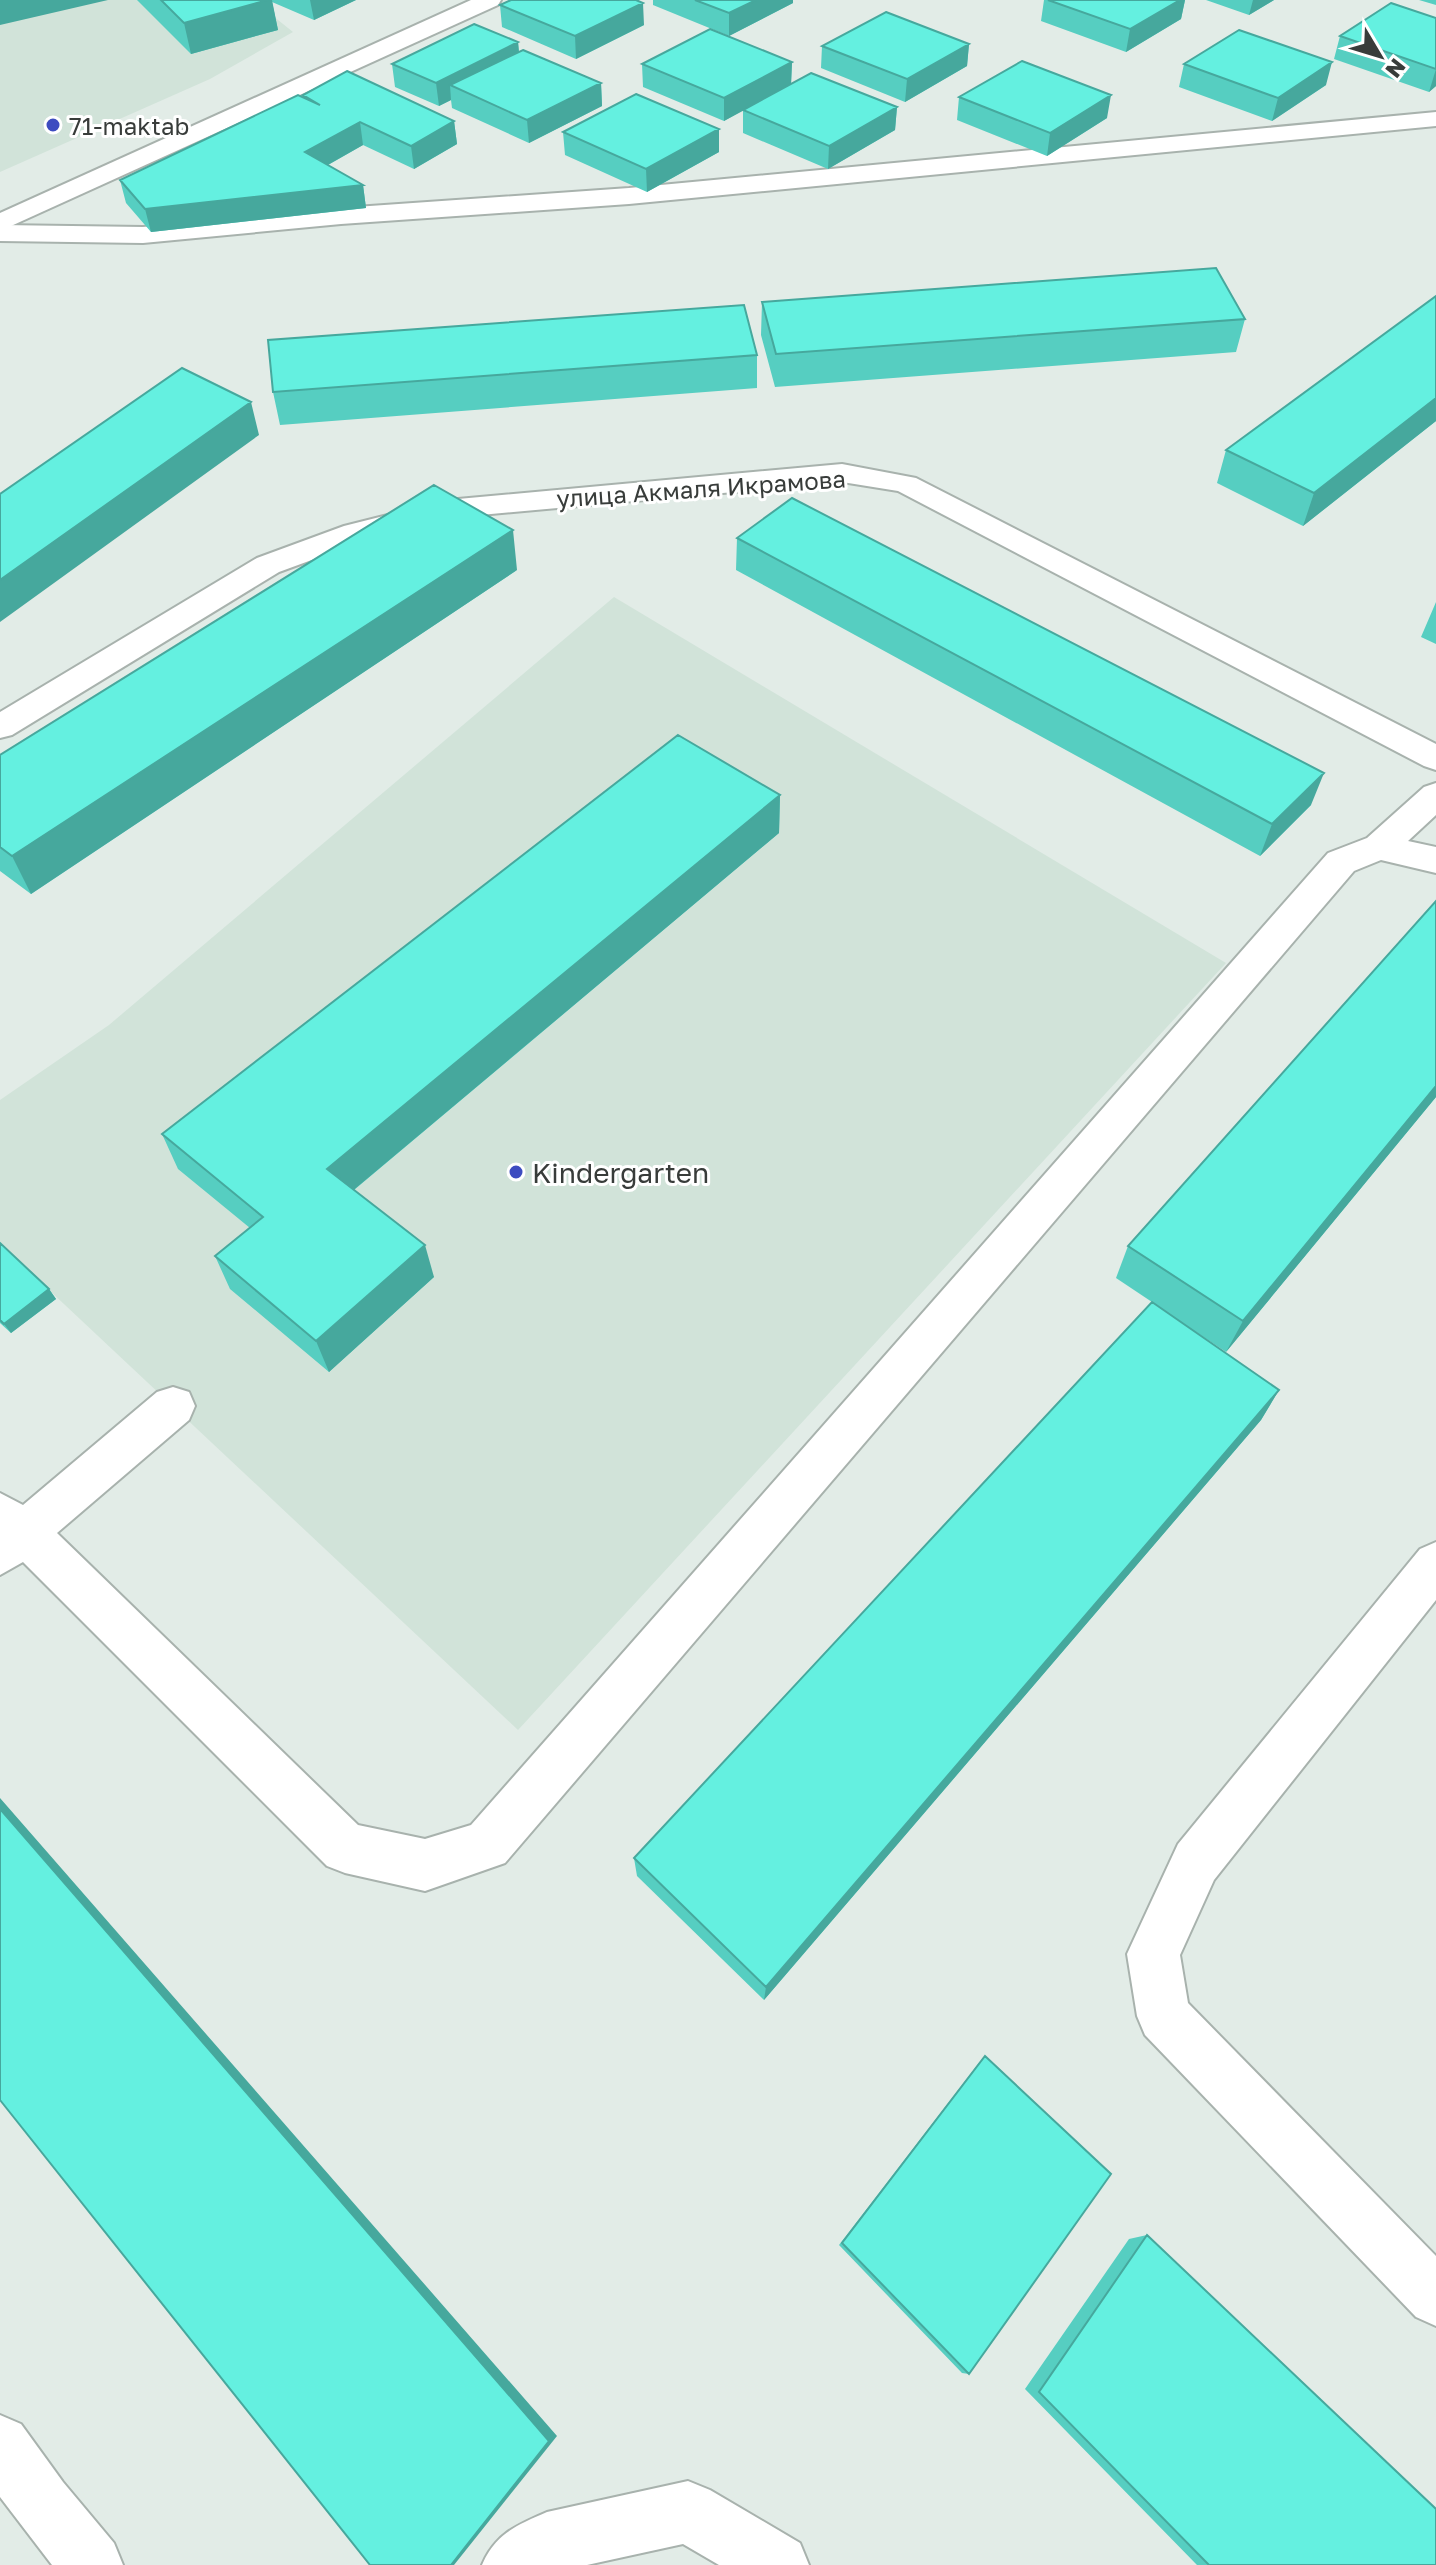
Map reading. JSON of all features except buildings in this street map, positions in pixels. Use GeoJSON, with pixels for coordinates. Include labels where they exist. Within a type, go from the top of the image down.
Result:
{"type":"FeatureCollection","features":[{"type":"Feature","properties":{"kind":"street"},"geometry":{"type":"LineString","coordinates":[[0,223],[490,0]]}},
{"type":"Feature","properties":{"kind":"street"},"geometry":{"type":"LineString","coordinates":[[0,233],[143,235],[341,216],[629,196],[1436,119]]}},
{"type":"Feature","properties":{"kind":"lane","name":"улица Акмаля Икрамова"},"geometry":{"type":"LineString","coordinates":[[0,727],[268,565],[355,533],[447,509],[842,473],[906,484],[1436,758]]}},
{"type":"Feature","properties":{"kind":"lane"},"geometry":{"type":"LineString","coordinates":[[173,1406],[8,1533],[345,1848],[425,1865],[487,1845],[1341,862],[1379,847],[1436,795]]}},
{"type":"Feature","properties":{"kind":"lane"},"geometry":{"type":"LineString","coordinates":[[1379,847],[1436,860]]}},
{"type":"Feature","properties":{"kind":"lane"},"geometry":{"type":"LineString","coordinates":[[1436,1564],[1196,1862],[1153,1954],[1164,2016],[1436,2297]]}},
{"type":"Feature","properties":{"kind":"lane"},"geometry":{"type":"LineString","coordinates":[[0,2445],[41,2504],[92,2565]]}},
{"type":"Feature","properties":{"kind":"lane"},"geometry":{"type":"LineString","coordinates":[[513,2565],[547,2543],[688,2512],[778,2565]]}},
{"type":"Feature","properties":{"kind":"shaded area","name":"71-maktab"},"geometry":{"type":"Polygon","coordinates":[[[0,0],[253,0],[293,32],[210,79],[0,172],[0,0]]]}},
{"type":"Feature","properties":{"kind":"shaded area","name":"Kindergarten"},"geometry":{"type":"Polygon","coordinates":[[[614,597],[1226,963],[518,1730],[0,1244],[0,1100],[109,1025],[614,597]]]}},
{"type":"Feature","properties":{"kind":"place","name":"71-maktab"},"geometry":{"type":"Point","coordinates":[53,125]}},
{"type":"Feature","properties":{"kind":"place","name":"Kindergarten"},"geometry":{"type":"Point","coordinates":[516,1172]}}]}
